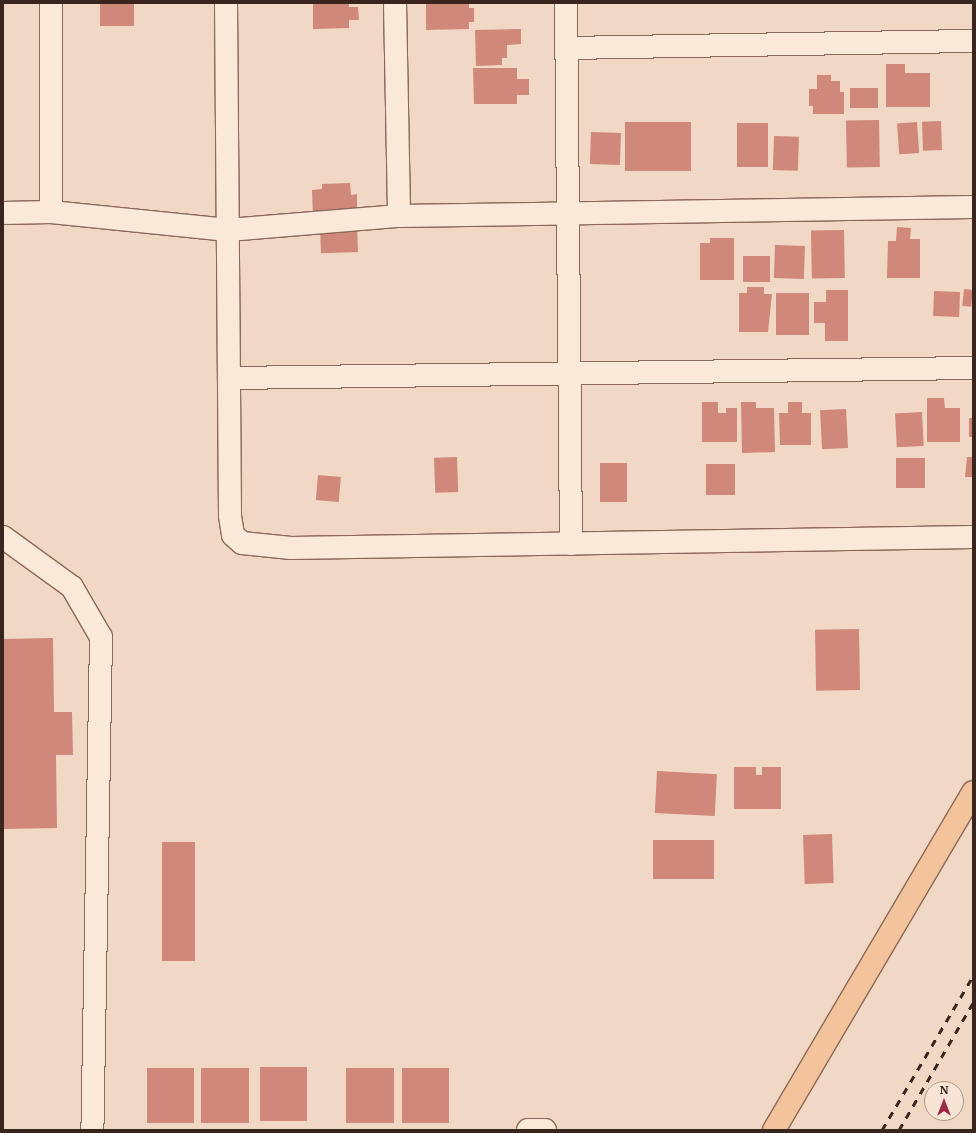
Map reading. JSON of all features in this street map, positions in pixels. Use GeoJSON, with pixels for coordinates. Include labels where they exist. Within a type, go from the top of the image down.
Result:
{"type":"FeatureCollection","features":[{"type":"Feature","properties":{"kind":"main road"},"geometry":{"type":"LineString","coordinates":[[774,1130],[973,792]]}},
{"type":"Feature","properties":{"kind":"street"},"geometry":{"type":"LineString","coordinates":[[51,3],[51,212]]}},
{"type":"Feature","properties":{"kind":"street"},"geometry":{"type":"LineString","coordinates":[[226,3],[230,516],[233,535],[242,544],[291,548],[973,537]]}},
{"type":"Feature","properties":{"kind":"street"},"geometry":{"type":"LineString","coordinates":[[395,3],[399,216]]}},
{"type":"Feature","properties":{"kind":"street"},"geometry":{"type":"LineString","coordinates":[[566,3],[571,544]]}},
{"type":"Feature","properties":{"kind":"street"},"geometry":{"type":"LineString","coordinates":[[566,48],[973,42]]}},
{"type":"Feature","properties":{"kind":"street"},"geometry":{"type":"LineString","coordinates":[[3,213],[51,212],[228,230],[399,216],[973,207]]}},
{"type":"Feature","properties":{"kind":"street"},"geometry":{"type":"LineString","coordinates":[[230,378],[569,375],[973,368]]}},
{"type":"Feature","properties":{"kind":"street"},"geometry":{"type":"LineString","coordinates":[[3,537],[72,587],[101,637],[92,1130]]}},
{"type":"Feature","properties":{"kind":"street"},"geometry":{"type":"LineString","coordinates":[[528,1130],[545,1130]]}},
{"type":"Feature","properties":{"kind":"building"},"geometry":{"type":"Polygon","coordinates":[[[100,3],[134,3],[134,26],[100,26],[100,3]]]}},
{"type":"Feature","properties":{"kind":"building"},"geometry":{"type":"Polygon","coordinates":[[[313,3],[349,3],[349,7],[358,7],[359,20],[349,20],[349,28],[313,29],[313,3]]]}},
{"type":"Feature","properties":{"kind":"building"},"geometry":{"type":"Polygon","coordinates":[[[426,3],[469,3],[469,8],[474,8],[474,22],[469,22],[469,29],[426,30],[426,3]]]}},
{"type":"Feature","properties":{"kind":"building"},"geometry":{"type":"Polygon","coordinates":[[[521,29],[521,44],[507,45],[507,58],[502,58],[502,65],[476,66],[475,30],[521,29]]]}},
{"type":"Feature","properties":{"kind":"building"},"geometry":{"type":"Polygon","coordinates":[[[886,64],[905,64],[905,73],[930,73],[930,107],[886,107],[886,64]]]}},
{"type":"Feature","properties":{"kind":"building"},"geometry":{"type":"Polygon","coordinates":[[[473,68],[517,68],[517,79],[529,79],[529,95],[517,95],[517,104],[474,104],[473,68]]]}},
{"type":"Feature","properties":{"kind":"building"},"geometry":{"type":"Polygon","coordinates":[[[817,75],[831,75],[831,81],[840,81],[840,92],[844,92],[844,114],[813,114],[813,106],[809,106],[809,89],[817,89],[817,75]]]}},
{"type":"Feature","properties":{"kind":"building"},"geometry":{"type":"Polygon","coordinates":[[[850,88],[878,88],[878,108],[850,108],[850,88]]]}},
{"type":"Feature","properties":{"kind":"building"},"geometry":{"type":"Polygon","coordinates":[[[879,120],[880,167],[847,168],[846,121],[879,120]]]}},
{"type":"Feature","properties":{"kind":"building"},"geometry":{"type":"Polygon","coordinates":[[[941,121],[942,150],[923,151],[922,122],[941,121]]]}},
{"type":"Feature","properties":{"kind":"building"},"geometry":{"type":"Polygon","coordinates":[[[625,122],[691,122],[691,171],[625,171],[625,122]]]}},
{"type":"Feature","properties":{"kind":"building"},"geometry":{"type":"Polygon","coordinates":[[[917,122],[919,153],[899,154],[897,123],[917,122]]]}},
{"type":"Feature","properties":{"kind":"building"},"geometry":{"type":"Polygon","coordinates":[[[737,123],[768,123],[768,167],[737,167],[737,123]]]}},
{"type":"Feature","properties":{"kind":"building"},"geometry":{"type":"Polygon","coordinates":[[[591,132],[621,133],[620,165],[590,164],[591,132]]]}},
{"type":"Feature","properties":{"kind":"building"},"geometry":{"type":"Polygon","coordinates":[[[774,136],[799,137],[798,171],[773,170],[774,136]]]}},
{"type":"Feature","properties":{"kind":"building"},"geometry":{"type":"Polygon","coordinates":[[[350,183],[351,195],[357,194],[357,208],[351,208],[351,218],[313,218],[312,190],[322,189],[322,184],[350,183]]]}},
{"type":"Feature","properties":{"kind":"building"},"geometry":{"type":"Polygon","coordinates":[[[357,224],[358,252],[321,253],[320,225],[357,224]]]}},
{"type":"Feature","properties":{"kind":"building"},"geometry":{"type":"Polygon","coordinates":[[[897,227],[911,228],[910,239],[920,239],[920,278],[887,278],[888,241],[896,241],[897,227]]]}},
{"type":"Feature","properties":{"kind":"building"},"geometry":{"type":"Polygon","coordinates":[[[844,230],[845,278],[812,279],[811,231],[844,230]]]}},
{"type":"Feature","properties":{"kind":"building"},"geometry":{"type":"Polygon","coordinates":[[[710,238],[734,238],[734,280],[700,280],[700,243],[710,243],[710,238]]]}},
{"type":"Feature","properties":{"kind":"building"},"geometry":{"type":"Polygon","coordinates":[[[775,245],[805,246],[804,279],[774,278],[775,245]]]}},
{"type":"Feature","properties":{"kind":"building"},"geometry":{"type":"Polygon","coordinates":[[[743,256],[770,256],[770,282],[743,282],[743,256]]]}},
{"type":"Feature","properties":{"kind":"building"},"geometry":{"type":"Polygon","coordinates":[[[747,287],[764,287],[764,294],[772,294],[768,332],[739,332],[739,293],[747,293],[747,287]]]}},
{"type":"Feature","properties":{"kind":"building"},"geometry":{"type":"Polygon","coordinates":[[[964,289],[973,290],[971,307],[962,306],[964,289]]]}},
{"type":"Feature","properties":{"kind":"building"},"geometry":{"type":"Polygon","coordinates":[[[826,290],[848,290],[848,341],[825,341],[825,323],[814,323],[814,302],[826,302],[826,290]]]}},
{"type":"Feature","properties":{"kind":"building"},"geometry":{"type":"Polygon","coordinates":[[[934,291],[960,292],[959,317],[933,316],[934,291]]]}},
{"type":"Feature","properties":{"kind":"building"},"geometry":{"type":"Polygon","coordinates":[[[776,293],[809,293],[809,335],[776,335],[776,293]]]}},
{"type":"Feature","properties":{"kind":"building"},"geometry":{"type":"Polygon","coordinates":[[[927,398],[944,398],[945,408],[960,408],[960,442],[927,442],[927,398]]]}},
{"type":"Feature","properties":{"kind":"building"},"geometry":{"type":"Polygon","coordinates":[[[702,402],[718,402],[718,413],[726,413],[726,408],[737,408],[737,442],[702,442],[702,402]]]}},
{"type":"Feature","properties":{"kind":"building"},"geometry":{"type":"Polygon","coordinates":[[[741,402],[756,402],[756,408],[774,408],[775,452],[742,453],[741,402]]]}},
{"type":"Feature","properties":{"kind":"building"},"geometry":{"type":"Polygon","coordinates":[[[788,402],[802,402],[802,413],[811,413],[811,445],[780,445],[779,413],[788,413],[788,402]]]}},
{"type":"Feature","properties":{"kind":"building"},"geometry":{"type":"Polygon","coordinates":[[[846,409],[848,448],[822,449],[820,410],[846,409]]]}},
{"type":"Feature","properties":{"kind":"building"},"geometry":{"type":"Polygon","coordinates":[[[922,412],[924,446],[897,447],[895,413],[922,412]]]}},
{"type":"Feature","properties":{"kind":"building"},"geometry":{"type":"Polygon","coordinates":[[[969,418],[973,418],[973,437],[969,437],[969,418]]]}},
{"type":"Feature","properties":{"kind":"building"},"geometry":{"type":"Polygon","coordinates":[[[457,457],[458,492],[435,493],[434,458],[457,457]]]}},
{"type":"Feature","properties":{"kind":"building"},"geometry":{"type":"Polygon","coordinates":[[[967,457],[973,457],[973,477],[965,477],[967,457]]]}},
{"type":"Feature","properties":{"kind":"building"},"geometry":{"type":"Polygon","coordinates":[[[896,458],[925,458],[925,488],[896,488],[896,458]]]}},
{"type":"Feature","properties":{"kind":"building"},"geometry":{"type":"Polygon","coordinates":[[[600,463],[627,463],[627,502],[600,502],[600,463]]]}},
{"type":"Feature","properties":{"kind":"building"},"geometry":{"type":"Polygon","coordinates":[[[706,464],[735,464],[735,495],[706,495],[706,464]]]}},
{"type":"Feature","properties":{"kind":"building"},"geometry":{"type":"Polygon","coordinates":[[[318,475],[341,477],[339,502],[316,500],[318,475]]]}},
{"type":"Feature","properties":{"kind":"building"},"geometry":{"type":"Polygon","coordinates":[[[859,629],[860,690],[816,691],[815,630],[859,629]]]}},
{"type":"Feature","properties":{"kind":"building"},"geometry":{"type":"Polygon","coordinates":[[[53,638],[54,712],[72,712],[73,755],[56,755],[57,828],[3,829],[3,639],[53,638]]]}},
{"type":"Feature","properties":{"kind":"building"},"geometry":{"type":"Polygon","coordinates":[[[734,767],[756,767],[756,775],[762,775],[762,767],[781,767],[781,809],[734,809],[734,767]]]}},
{"type":"Feature","properties":{"kind":"building"},"geometry":{"type":"Polygon","coordinates":[[[657,771],[717,774],[715,816],[655,813],[657,771]]]}},
{"type":"Feature","properties":{"kind":"building"},"geometry":{"type":"Polygon","coordinates":[[[832,834],[834,883],[805,884],[803,835],[832,834]]]}},
{"type":"Feature","properties":{"kind":"building"},"geometry":{"type":"Polygon","coordinates":[[[653,840],[714,840],[714,879],[653,879],[653,840]]]}},
{"type":"Feature","properties":{"kind":"building"},"geometry":{"type":"Polygon","coordinates":[[[162,842],[195,842],[195,961],[162,961],[162,842]]]}},
{"type":"Feature","properties":{"kind":"building"},"geometry":{"type":"Polygon","coordinates":[[[260,1067],[307,1067],[307,1121],[260,1121],[260,1067]]]}},
{"type":"Feature","properties":{"kind":"building"},"geometry":{"type":"Polygon","coordinates":[[[147,1068],[194,1068],[194,1123],[147,1123],[147,1068]]]}},
{"type":"Feature","properties":{"kind":"building"},"geometry":{"type":"Polygon","coordinates":[[[201,1068],[249,1068],[249,1123],[201,1123],[201,1068]]]}},
{"type":"Feature","properties":{"kind":"building"},"geometry":{"type":"Polygon","coordinates":[[[346,1068],[394,1068],[394,1123],[346,1123],[346,1068]]]}},
{"type":"Feature","properties":{"kind":"building"},"geometry":{"type":"Polygon","coordinates":[[[402,1068],[449,1068],[449,1123],[402,1123],[402,1068]]]}},
{"type":"Feature","properties":{"kind":"railway"},"geometry":{"type":"LineString","coordinates":[[882,1130],[973,976]]}},
{"type":"Feature","properties":{"kind":"railway"},"geometry":{"type":"LineString","coordinates":[[899,1130],[973,1003]]}}]}
